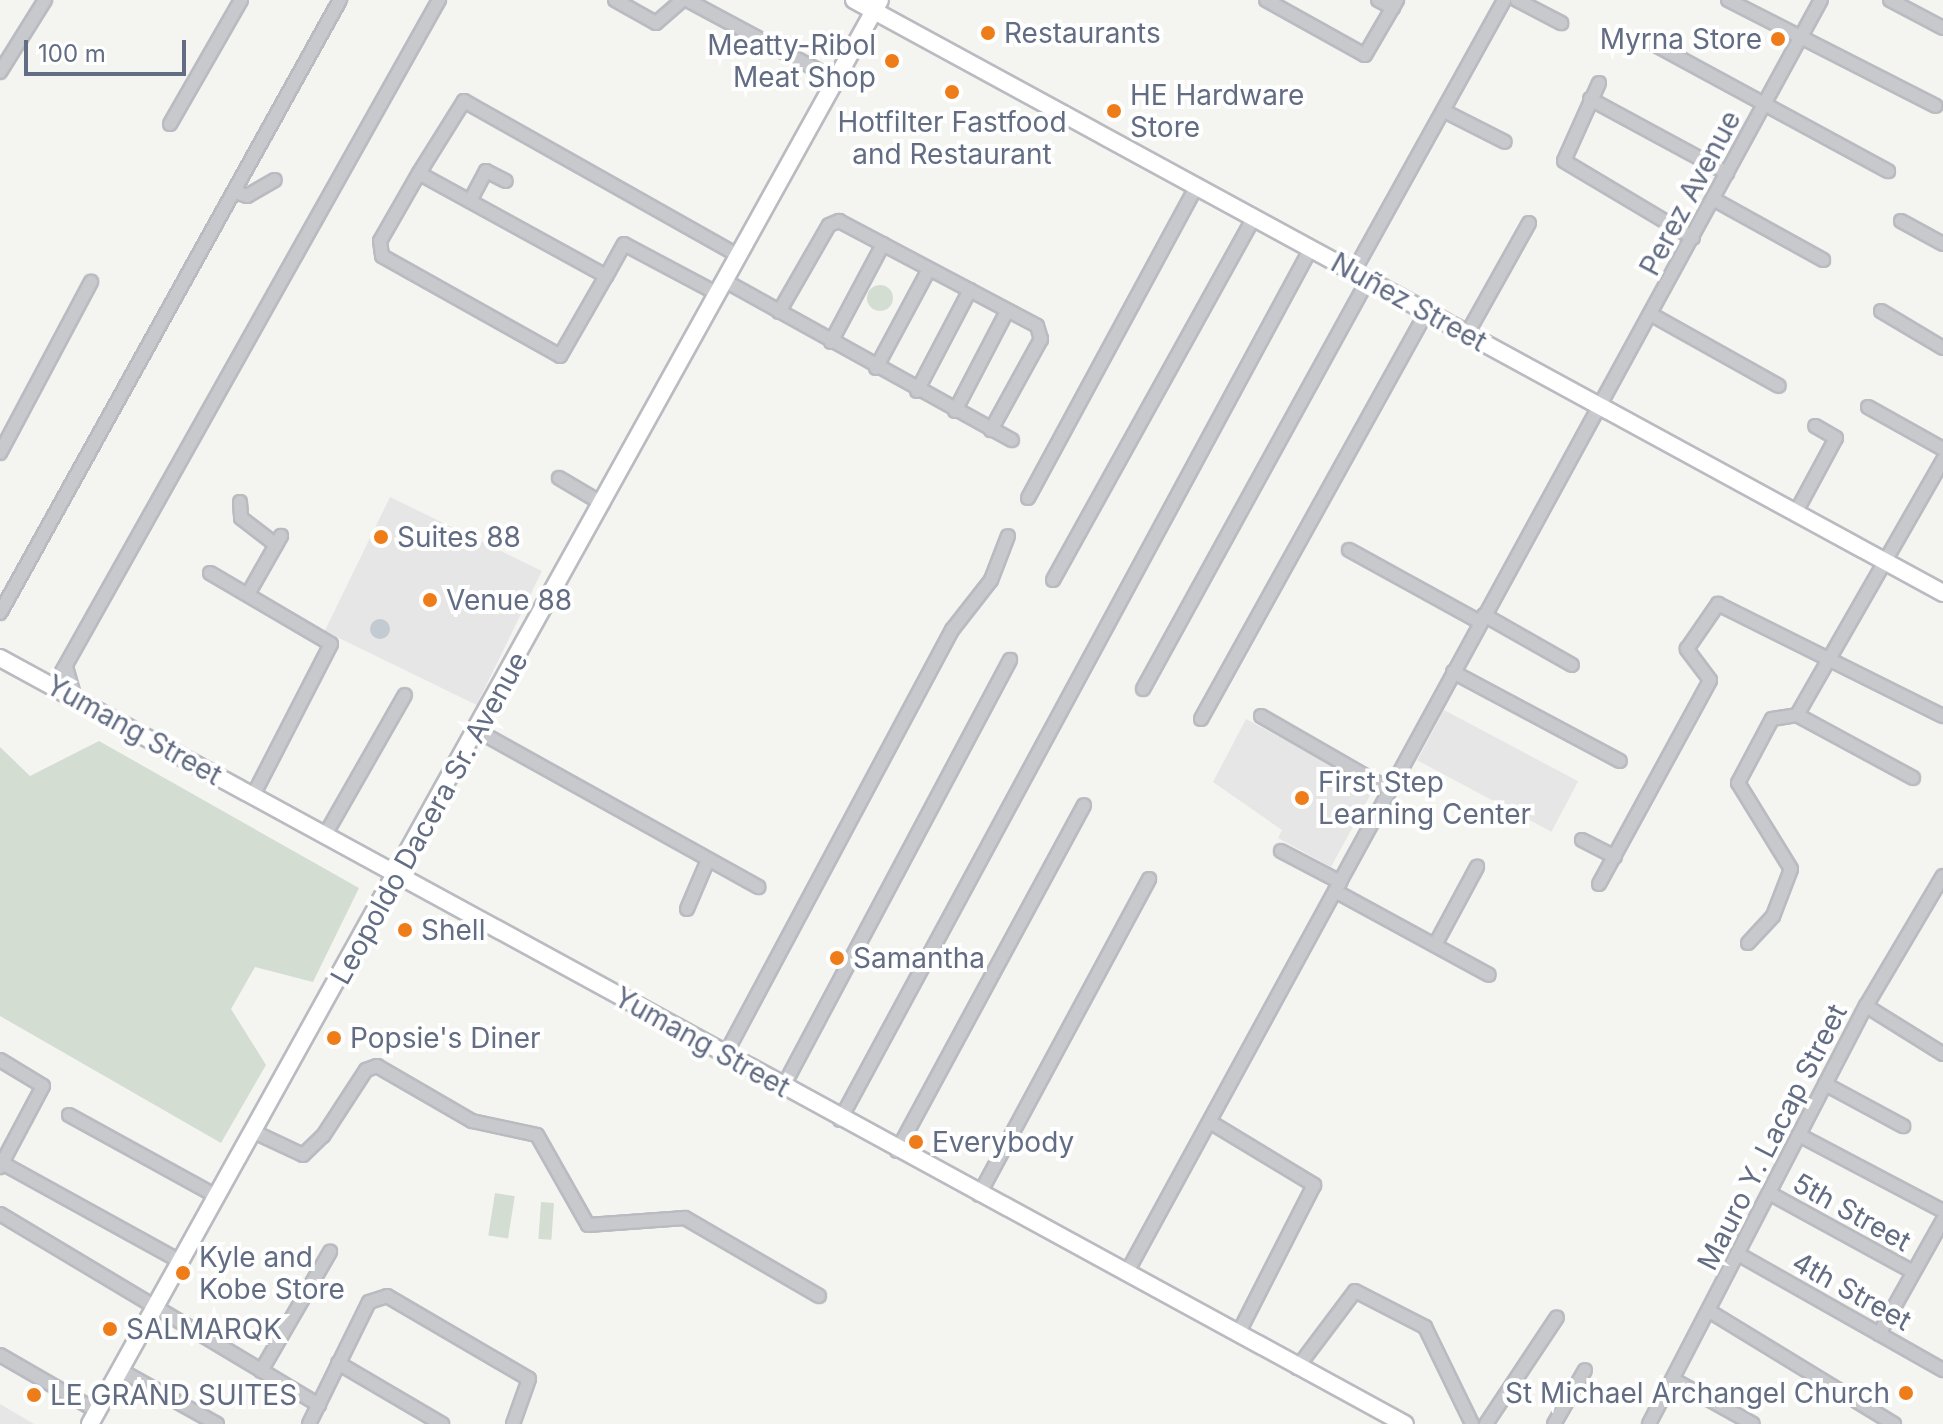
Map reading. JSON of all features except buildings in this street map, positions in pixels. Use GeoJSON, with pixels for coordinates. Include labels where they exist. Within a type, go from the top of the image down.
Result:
{"type":"FeatureCollection","features":[{"type":"Feature","properties":{"kind":"main road","name":"Nuñez Street"},"geometry":{"type":"LineString","coordinates":[[854,0],[877,6],[1254,217],[1943,593]]}},
{"type":"Feature","properties":{"kind":"main road","name":"Leopoldo Dacera Sr. Avenue"},"geometry":{"type":"LineString","coordinates":[[93,1418],[478,731],[877,6]]}},
{"type":"Feature","properties":{"kind":"main road","name":"Yumang Street"},"geometry":{"type":"LineString","coordinates":[[0,658],[840,1120],[1405,1424]]}},
{"type":"Feature","properties":{"kind":"street"},"geometry":{"type":"LineString","coordinates":[[0,72],[45,0]]}},
{"type":"Feature","properties":{"kind":"street"},"geometry":{"type":"LineString","coordinates":[[170,124],[241,0]]}},
{"type":"Feature","properties":{"kind":"street"},"geometry":{"type":"LineString","coordinates":[[0,613],[340,0]]}},
{"type":"Feature","properties":{"kind":"street"},"geometry":{"type":"LineString","coordinates":[[54,686],[439,0]]}},
{"type":"Feature","properties":{"kind":"street"},"geometry":{"type":"LineString","coordinates":[[615,0],[656,23],[684,0],[836,80]]}},
{"type":"Feature","properties":{"kind":"street"},"geometry":{"type":"LineString","coordinates":[[1267,0],[1365,55],[1395,4],[1378,0]]}},
{"type":"Feature","properties":{"kind":"street"},"geometry":{"type":"LineString","coordinates":[[1143,689],[1504,0]]}},
{"type":"Feature","properties":{"kind":"street"},"geometry":{"type":"LineString","coordinates":[[1517,0],[1561,23]]}},
{"type":"Feature","properties":{"kind":"street"},"geometry":{"type":"LineString","coordinates":[[1728,0],[1936,106]]}},
{"type":"Feature","properties":{"kind":"street","name":"Perez Avenue"},"geometry":{"type":"LineString","coordinates":[[1126,1274],[1482,618],[1603,409],[1821,0]]}},
{"type":"Feature","properties":{"kind":"street"},"geometry":{"type":"LineString","coordinates":[[1890,0],[1943,28]]}},
{"type":"Feature","properties":{"kind":"street"},"geometry":{"type":"LineString","coordinates":[[1650,42],[1888,171]]}},
{"type":"Feature","properties":{"kind":"street"},"geometry":{"type":"LineString","coordinates":[[1599,83],[1566,145],[1569,168],[1693,238]]}},
{"type":"Feature","properties":{"kind":"street"},"geometry":{"type":"LineString","coordinates":[[1590,99],[1727,173]]}},
{"type":"Feature","properties":{"kind":"street"},"geometry":{"type":"LineString","coordinates":[[739,256],[464,101],[380,241],[382,256],[560,356],[624,244],[779,312],[917,391],[1012,440]]}},
{"type":"Feature","properties":{"kind":"street"},"geometry":{"type":"LineString","coordinates":[[1444,111],[1505,142]]}},
{"type":"Feature","properties":{"kind":"street"},"geometry":{"type":"LineString","coordinates":[[470,201],[486,171],[506,181]]}},
{"type":"Feature","properties":{"kind":"street"},"geometry":{"type":"LineString","coordinates":[[419,173],[606,276]]}},
{"type":"Feature","properties":{"kind":"street"},"geometry":{"type":"LineString","coordinates":[[235,192],[247,196],[275,180]]}},
{"type":"Feature","properties":{"kind":"street"},"geometry":{"type":"LineString","coordinates":[[1028,498],[1197,185]]}},
{"type":"Feature","properties":{"kind":"street"},"geometry":{"type":"LineString","coordinates":[[1713,199],[1823,260]]}},
{"type":"Feature","properties":{"kind":"street"},"geometry":{"type":"LineString","coordinates":[[1053,580],[1254,217]]}},
{"type":"Feature","properties":{"kind":"street"},"geometry":{"type":"LineString","coordinates":[[1901,221],[1943,244]]}},
{"type":"Feature","properties":{"kind":"street"},"geometry":{"type":"LineString","coordinates":[[779,312],[829,225],[843,222],[1037,326],[1041,339],[991,430]]}},
{"type":"Feature","properties":{"kind":"street"},"geometry":{"type":"LineString","coordinates":[[1467,334],[1529,223]]}},
{"type":"Feature","properties":{"kind":"street"},"geometry":{"type":"LineString","coordinates":[[831,342],[883,244]]}},
{"type":"Feature","properties":{"kind":"street"},"geometry":{"type":"LineString","coordinates":[[840,1120],[1311,248]]}},
{"type":"Feature","properties":{"kind":"street"},"geometry":{"type":"LineString","coordinates":[[876,368],[929,269]]}},
{"type":"Feature","properties":{"kind":"street"},"geometry":{"type":"LineString","coordinates":[[0,453],[91,282]]}},
{"type":"Feature","properties":{"kind":"street"},"geometry":{"type":"LineString","coordinates":[[917,391],[970,290]]}},
{"type":"Feature","properties":{"kind":"street"},"geometry":{"type":"LineString","coordinates":[[955,411],[1007,311]]}},
{"type":"Feature","properties":{"kind":"street"},"geometry":{"type":"LineString","coordinates":[[1881,311],[1943,348]]}},
{"type":"Feature","properties":{"kind":"street"},"geometry":{"type":"LineString","coordinates":[[1201,719],[1427,312]]}},
{"type":"Feature","properties":{"kind":"street"},"geometry":{"type":"LineString","coordinates":[[1652,315],[1779,386]]}},
{"type":"Feature","properties":{"kind":"street"},"geometry":{"type":"LineString","coordinates":[[1868,407],[1943,449]]}},
{"type":"Feature","properties":{"kind":"street"},"geometry":{"type":"LineString","coordinates":[[1795,514],[1836,438],[1815,426]]}},
{"type":"Feature","properties":{"kind":"street"},"geometry":{"type":"LineString","coordinates":[[1797,715],[1943,460]]}},
{"type":"Feature","properties":{"kind":"street"},"geometry":{"type":"LineString","coordinates":[[559,478],[603,504]]}},
{"type":"Feature","properties":{"kind":"street"},"geometry":{"type":"LineString","coordinates":[[240,502],[241,518],[278,540],[248,594]]}},
{"type":"Feature","properties":{"kind":"street"},"geometry":{"type":"LineString","coordinates":[[725,1055],[952,630],[991,580],[1008,536]]}},
{"type":"Feature","properties":{"kind":"street"},"geometry":{"type":"LineString","coordinates":[[1349,550],[1572,665]]}},
{"type":"Feature","properties":{"kind":"street"},"geometry":{"type":"LineString","coordinates":[[210,573],[331,644],[253,796]]}},
{"type":"Feature","properties":{"kind":"street"},"geometry":{"type":"LineString","coordinates":[[1599,884],[1710,680],[1687,649],[1711,607],[1724,605],[1943,716]]}},
{"type":"Feature","properties":{"kind":"street"},"geometry":{"type":"LineString","coordinates":[[783,1087],[1010,660]]}},
{"type":"Feature","properties":{"kind":"street"},"geometry":{"type":"LineString","coordinates":[[66,667],[75,698]]}},
{"type":"Feature","properties":{"kind":"street"},"geometry":{"type":"LineString","coordinates":[[1453,672],[1620,761]]}},
{"type":"Feature","properties":{"kind":"street"},"geometry":{"type":"LineString","coordinates":[[325,835],[405,695]]}},
{"type":"Feature","properties":{"kind":"street"},"geometry":{"type":"LineString","coordinates":[[1748,943],[1773,916],[1791,869],[1738,773],[1772,719],[1797,715],[1913,778]]}},
{"type":"Feature","properties":{"kind":"street"},"geometry":{"type":"LineString","coordinates":[[1261,716],[1388,789]]}},
{"type":"Feature","properties":{"kind":"street"},"geometry":{"type":"LineString","coordinates":[[478,731],[707,862],[758,887]]}},
{"type":"Feature","properties":{"kind":"street"},"geometry":{"type":"LineString","coordinates":[[897,1151],[1084,805]]}},
{"type":"Feature","properties":{"kind":"street"},"geometry":{"type":"LineString","coordinates":[[1582,840],[1615,857]]}},
{"type":"Feature","properties":{"kind":"street"},"geometry":{"type":"LineString","coordinates":[[1281,851],[1489,975]]}},
{"type":"Feature","properties":{"kind":"street"},"geometry":{"type":"LineString","coordinates":[[687,909],[707,862]]}},
{"type":"Feature","properties":{"kind":"street"},"geometry":{"type":"LineString","coordinates":[[1435,945],[1477,867]]}},
{"type":"Feature","properties":{"kind":"street","name":"Mauro Y. Lacap Street"},"geometry":{"type":"LineString","coordinates":[[1649,1424],[1866,1006],[1943,876]]}},
{"type":"Feature","properties":{"kind":"street"},"geometry":{"type":"LineString","coordinates":[[979,1195],[1149,879]]}},
{"type":"Feature","properties":{"kind":"street"},"geometry":{"type":"LineString","coordinates":[[1866,1006],[1943,1054]]}},
{"type":"Feature","properties":{"kind":"street"},"geometry":{"type":"LineString","coordinates":[[0,1060],[43,1086],[1,1165],[181,1262]]}},
{"type":"Feature","properties":{"kind":"street"},"geometry":{"type":"LineString","coordinates":[[254,1132],[303,1155],[323,1136],[366,1070],[377,1066],[472,1121],[537,1135],[588,1225],[685,1218],[819,1296]]}},
{"type":"Feature","properties":{"kind":"street"},"geometry":{"type":"LineString","coordinates":[[1825,1084],[1903,1126]]}},
{"type":"Feature","properties":{"kind":"street"},"geometry":{"type":"LineString","coordinates":[[69,1115],[218,1197]]}},
{"type":"Feature","properties":{"kind":"street"},"geometry":{"type":"LineString","coordinates":[[1210,1122],[1314,1185],[1238,1334]]}},
{"type":"Feature","properties":{"kind":"street"},"geometry":{"type":"LineString","coordinates":[[1799,1135],[1943,1211]]}},
{"type":"Feature","properties":{"kind":"street","name":"5th Street"},"geometry":{"type":"LineString","coordinates":[[1769,1193],[1913,1272]]}},
{"type":"Feature","properties":{"kind":"street"},"geometry":{"type":"LineString","coordinates":[[0,1214],[157,1305],[319,1405]]}},
{"type":"Feature","properties":{"kind":"street"},"geometry":{"type":"LineString","coordinates":[[1879,1334],[1943,1220]]}},
{"type":"Feature","properties":{"kind":"street"},"geometry":{"type":"LineString","coordinates":[[261,1371],[330,1252]]}},
{"type":"Feature","properties":{"kind":"street","name":"4th Street"},"geometry":{"type":"LineString","coordinates":[[1738,1254],[1943,1370]]}},
{"type":"Feature","properties":{"kind":"street"},"geometry":{"type":"LineString","coordinates":[[1297,1368],[1355,1291],[1425,1327],[1472,1424]]}},
{"type":"Feature","properties":{"kind":"street"},"geometry":{"type":"LineString","coordinates":[[309,1424],[369,1302],[387,1296],[529,1379],[513,1424]]}},
{"type":"Feature","properties":{"kind":"street"},"geometry":{"type":"LineString","coordinates":[[1709,1311],[1894,1424]]}},
{"type":"Feature","properties":{"kind":"street"},"geometry":{"type":"LineString","coordinates":[[1486,1424],[1557,1317]]}},
{"type":"Feature","properties":{"kind":"street"},"geometry":{"type":"LineString","coordinates":[[0,1355],[93,1418]]}},
{"type":"Feature","properties":{"kind":"street"},"geometry":{"type":"LineString","coordinates":[[338,1363],[442,1424]]}},
{"type":"Feature","properties":{"kind":"street"},"geometry":{"type":"LineString","coordinates":[[120,1370],[217,1424]]}},
{"type":"Feature","properties":{"kind":"street"},"geometry":{"type":"LineString","coordinates":[[1554,1424],[1585,1370]]}},
{"type":"Feature","properties":{"kind":"street"},"geometry":{"type":"LineString","coordinates":[[1674,1380],[1753,1424]]}},
{"type":"Feature","properties":{"kind":"shaded area"},"geometry":{"type":"Polygon","coordinates":[[[880,285],[889,289],[893,298],[889,307],[880,311],[871,307],[867,298],[871,289],[880,285]]]}},
{"type":"Feature","properties":{"kind":"shaded area","name":"Venue 88"},"geometry":{"type":"Polygon","coordinates":[[[390,497],[542,571],[477,705],[325,631],[390,497]]]}},
{"type":"Feature","properties":{"kind":"shaded area"},"geometry":{"type":"Polygon","coordinates":[[[380,619],[387,622],[390,629],[387,636],[380,639],[373,636],[370,629],[373,622],[380,619]]]}},
{"type":"Feature","properties":{"kind":"shaded area"},"geometry":{"type":"Polygon","coordinates":[[[1444,710],[1578,781],[1551,832],[1417,760],[1444,710]]]}},
{"type":"Feature","properties":{"kind":"shaded area","name":"First Step Learning Center"},"geometry":{"type":"Polygon","coordinates":[[[1246,719],[1374,788],[1331,867],[1278,838],[1282,830],[1213,782],[1246,719]]]}},
{"type":"Feature","properties":{"kind":"shaded area"},"geometry":{"type":"Polygon","coordinates":[[[99,741],[359,888],[313,982],[255,967],[231,1009],[266,1065],[221,1143],[0,1016],[0,747],[30,776],[99,741]]]}},
{"type":"Feature","properties":{"kind":"shaded area"},"geometry":{"type":"Polygon","coordinates":[[[495,1193],[515,1196],[508,1239],[488,1235],[495,1193]]]}},
{"type":"Feature","properties":{"kind":"shaded area"},"geometry":{"type":"Polygon","coordinates":[[[541,1202],[554,1203],[551,1240],[538,1239],[541,1202]]]}},
{"type":"Feature","properties":{"kind":"shaded area"},"geometry":{"type":"Polygon","coordinates":[[[0,1404],[34,1424],[0,1424],[0,1404]]]}},
{"type":"Feature","properties":{"kind":"place","name":"Restaurants"},"geometry":{"type":"Point","coordinates":[988,33]}},
{"type":"Feature","properties":{"kind":"place","name":"Myrna Store"},"geometry":{"type":"Point","coordinates":[1778,39]}},
{"type":"Feature","properties":{"kind":"place","name":"Meatty-Ribol Meat Shop"},"geometry":{"type":"Point","coordinates":[892,61]}},
{"type":"Feature","properties":{"kind":"place","name":"Hotfilter Fastfood and Restaurant"},"geometry":{"type":"Point","coordinates":[952,92]}},
{"type":"Feature","properties":{"kind":"place","name":"HE Hardware Store"},"geometry":{"type":"Point","coordinates":[1114,111]}},
{"type":"Feature","properties":{"kind":"place","name":"Suites 88"},"geometry":{"type":"Point","coordinates":[381,537]}},
{"type":"Feature","properties":{"kind":"place","name":"Venue 88"},"geometry":{"type":"Point","coordinates":[430,600]}},
{"type":"Feature","properties":{"kind":"place","name":"First Step Learning Center"},"geometry":{"type":"Point","coordinates":[1302,798]}},
{"type":"Feature","properties":{"kind":"place","name":"Shell"},"geometry":{"type":"Point","coordinates":[405,930]}},
{"type":"Feature","properties":{"kind":"place","name":"Samantha"},"geometry":{"type":"Point","coordinates":[837,958]}},
{"type":"Feature","properties":{"kind":"place","name":"Popsie's Diner"},"geometry":{"type":"Point","coordinates":[334,1038]}},
{"type":"Feature","properties":{"kind":"place","name":"Everybody"},"geometry":{"type":"Point","coordinates":[916,1142]}},
{"type":"Feature","properties":{"kind":"place","name":"Kyle and Kobe Store"},"geometry":{"type":"Point","coordinates":[183,1273]}},
{"type":"Feature","properties":{"kind":"place","name":"SALMARQK"},"geometry":{"type":"Point","coordinates":[110,1329]}},
{"type":"Feature","properties":{"kind":"place","name":"St Michael Archangel Church"},"geometry":{"type":"Point","coordinates":[1906,1393]}},
{"type":"Feature","properties":{"kind":"place","name":"LE GRAND SUITES"},"geometry":{"type":"Point","coordinates":[34,1395]}}]}
